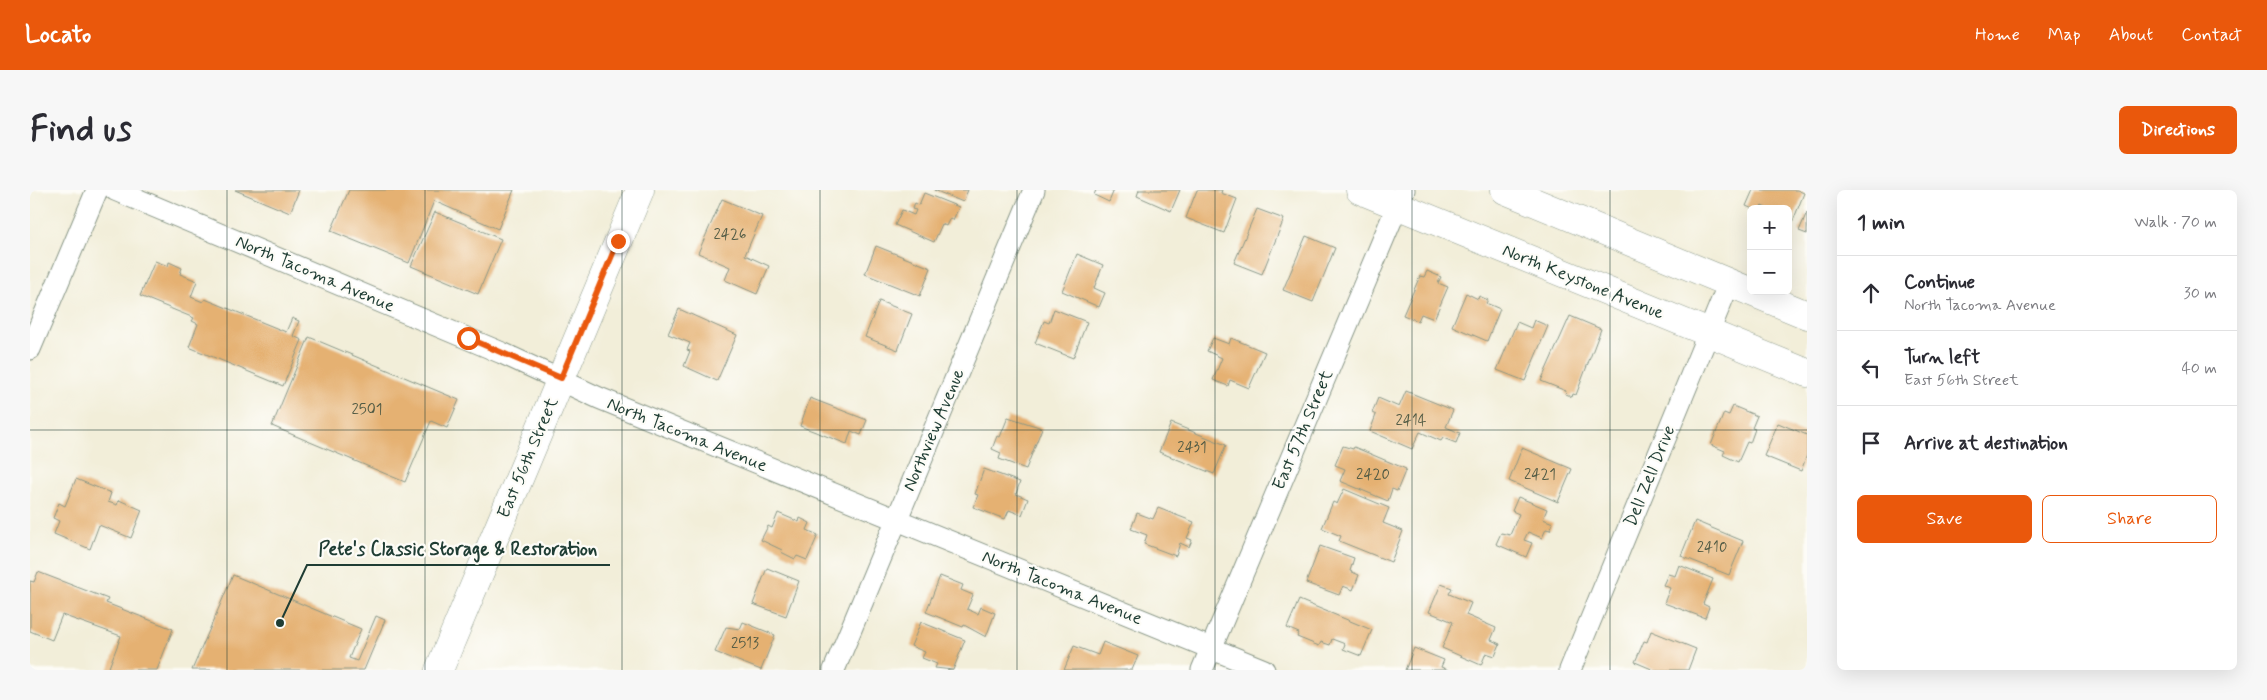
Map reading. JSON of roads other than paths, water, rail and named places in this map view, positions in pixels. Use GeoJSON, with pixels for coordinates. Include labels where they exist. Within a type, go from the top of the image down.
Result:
{"type":"FeatureCollection","features":[{"type":"Feature","properties":{"kind":"main road","name":"East 56th Street"},"geometry":{"type":"LineString","coordinates":[[439,670],[640,190]]}},
{"type":"Feature","properties":{"kind":"main road","name":"North Keystone Avenue"},"geometry":{"type":"LineString","coordinates":[[1360,190],[1401,198],[1708,333],[1807,373]]}},
{"type":"Feature","properties":{"kind":"main road"},"geometry":{"type":"LineString","coordinates":[[1505,190],[1807,315]]}},
{"type":"Feature","properties":{"kind":"street"},"geometry":{"type":"LineString","coordinates":[[30,349],[97,190]]}},
{"type":"Feature","properties":{"kind":"street","name":"North Tacoma Avenue"},"geometry":{"type":"LineString","coordinates":[[114,190],[561,378],[599,398],[1264,670]]}},
{"type":"Feature","properties":{"kind":"street","name":"Northview Avenue"},"geometry":{"type":"LineString","coordinates":[[834,670],[1034,190]]}},
{"type":"Feature","properties":{"kind":"street","name":"East 57th Street"},"geometry":{"type":"LineString","coordinates":[[1202,670],[1401,198]]}},
{"type":"Feature","properties":{"kind":"street","name":"Dell Zell Drive"},"geometry":{"type":"LineString","coordinates":[[1570,670],[1730,283]]}},
{"type":"Feature","properties":{"kind":"place","name":"Pete's Classic Storage & Restoration"},"geometry":{"type":"Point","coordinates":[280,623]}}]}
